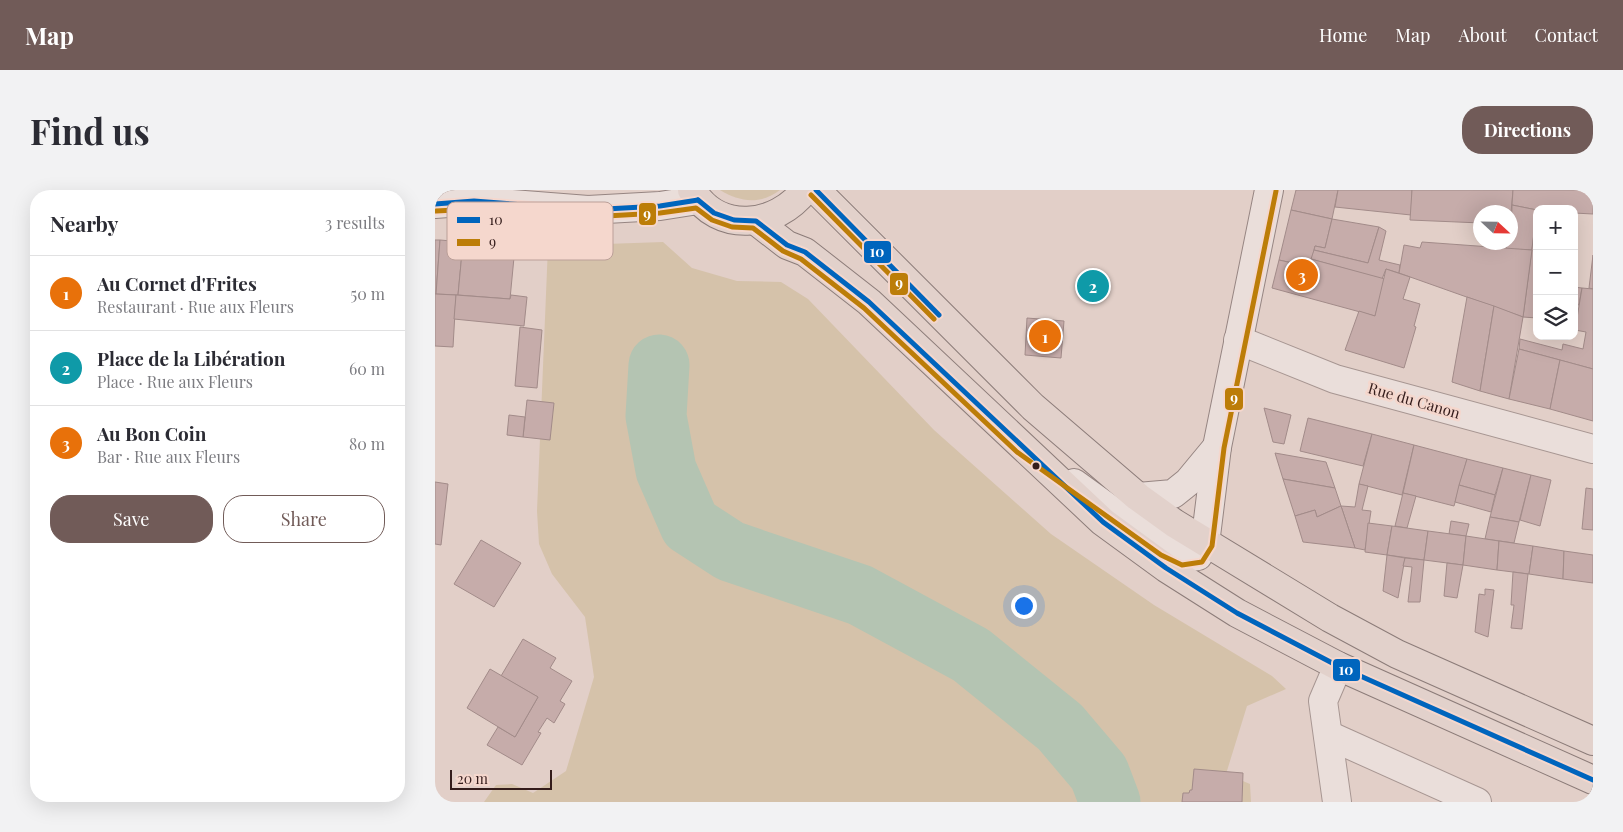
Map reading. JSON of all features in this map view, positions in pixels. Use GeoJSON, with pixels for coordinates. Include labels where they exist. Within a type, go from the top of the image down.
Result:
{"type":"FeatureCollection","features":[{"type":"Feature","properties":{"kind":"main road"},"geometry":{"type":"LineString","coordinates":[[695,195],[715,213],[734,220],[755,221],[778,215],[796,202],[805,190]]}},
{"type":"Feature","properties":{"kind":"main road"},"geometry":{"type":"LineString","coordinates":[[816,190],[991,367],[1033,407],[1138,497],[1205,544],[1330,618],[1397,654],[1593,741]]}},
{"type":"Feature","properties":{"kind":"main road"},"geometry":{"type":"LineString","coordinates":[[755,221],[787,245],[805,252],[869,302],[1103,522],[1167,568],[1237,613],[1338,666],[1593,780]]}},
{"type":"Feature","properties":{"kind":"street"},"geometry":{"type":"LineString","coordinates":[[1022,447],[1165,549],[1183,558],[1198,556],[1205,544],[1217,447],[1269,190]]}},
{"type":"Feature","properties":{"kind":"street"},"geometry":{"type":"LineString","coordinates":[[613,209],[660,206],[695,195]]}},
{"type":"Feature","properties":{"kind":"street"},"geometry":{"type":"LineString","coordinates":[[461,202],[487,202]]}},
{"type":"Feature","properties":{"kind":"street","name":"Rue du Canon"},"geometry":{"type":"LineString","coordinates":[[1239,340],[1335,379],[1593,449]]}},
{"type":"Feature","properties":{"kind":"street"},"geometry":{"type":"LineString","coordinates":[[1138,497],[1173,494],[1188,482],[1217,447]]}},
{"type":"Feature","properties":{"kind":"street"},"geometry":{"type":"LineString","coordinates":[[1337,802],[1323,701],[1338,666]]}},
{"type":"Feature","properties":{"kind":"street"},"geometry":{"type":"LineString","coordinates":[[1328,735],[1477,802]]}},
{"type":"Feature","properties":{"kind":"shaded area"},"geometry":{"type":"Polygon","coordinates":[[[720,190],[780,190],[765,198],[750,200],[735,197],[720,190]]]}},
{"type":"Feature","properties":{"kind":"shaded area"},"geometry":{"type":"Polygon","coordinates":[[[663,242],[692,268],[737,281],[781,282],[808,299],[934,430],[1051,534],[1154,605],[1272,676],[1286,689],[1247,706],[1226,774],[1250,784],[1251,802],[484,802],[496,785],[512,784],[533,793],[566,771],[594,677],[585,617],[552,574],[539,544],[537,511],[547,260],[613,260],[613,244],[663,242]]]}},
{"type":"Feature","properties":{"kind":"building"},"geometry":{"type":"Polygon","coordinates":[[[1296,190],[1338,190],[1332,219],[1291,210],[1296,190]]]}},
{"type":"Feature","properties":{"kind":"building"},"geometry":{"type":"Polygon","coordinates":[[[1338,190],[1412,190],[1411,215],[1335,207],[1338,190]]]}},
{"type":"Feature","properties":{"kind":"building"},"geometry":{"type":"Polygon","coordinates":[[[1412,190],[1513,190],[1512,205],[1473,205],[1473,223],[1410,220],[1412,190]]]}},
{"type":"Feature","properties":{"kind":"building"},"geometry":{"type":"Polygon","coordinates":[[[1513,190],[1593,190],[1593,214],[1578,213],[1578,205],[1533,205],[1533,209],[1512,205],[1513,190]]]}},
{"type":"Feature","properties":{"kind":"building"},"geometry":{"type":"Polygon","coordinates":[[[1518,206],[1533,209],[1532,250],[1518,249],[1518,206]]]}},
{"type":"Feature","properties":{"kind":"building"},"geometry":{"type":"Polygon","coordinates":[[[1291,210],[1332,219],[1325,248],[1315,246],[1310,267],[1279,260],[1291,210]]]}},
{"type":"Feature","properties":{"kind":"building"},"geometry":{"type":"Polygon","coordinates":[[[1332,219],[1379,227],[1368,263],[1314,250],[1315,246],[1325,248],[1332,219]]]}},
{"type":"Feature","properties":{"kind":"building"},"geometry":{"type":"Polygon","coordinates":[[[1379,227],[1386,231],[1379,260],[1400,265],[1399,273],[1386,269],[1382,279],[1311,259],[1314,250],[1368,263],[1379,227]]]}},
{"type":"Feature","properties":{"kind":"building"},"geometry":{"type":"Polygon","coordinates":[[[435,240],[440,240],[436,294],[435,294],[435,240]]]}},
{"type":"Feature","properties":{"kind":"building"},"geometry":{"type":"Polygon","coordinates":[[[440,240],[447,241],[447,260],[461,260],[458,295],[436,294],[440,240]]]}},
{"type":"Feature","properties":{"kind":"building"},"geometry":{"type":"Polygon","coordinates":[[[1533,241],[1533,318],[1523,317],[1533,241]]]}},
{"type":"Feature","properties":{"kind":"building"},"geometry":{"type":"Polygon","coordinates":[[[1422,242],[1473,246],[1473,250],[1532,250],[1523,317],[1399,273],[1404,245],[1420,248],[1422,242]]]}},
{"type":"Feature","properties":{"kind":"building"},"geometry":{"type":"Polygon","coordinates":[[[1593,255],[1593,289],[1589,288],[1593,255]]]}},
{"type":"Feature","properties":{"kind":"building"},"geometry":{"type":"Polygon","coordinates":[[[1311,259],[1385,279],[1375,316],[1272,288],[1279,260],[1310,267],[1311,259]]]}},
{"type":"Feature","properties":{"kind":"building"},"geometry":{"type":"Polygon","coordinates":[[[461,260],[514,260],[510,299],[458,295],[461,260]]]}},
{"type":"Feature","properties":{"kind":"building"},"geometry":{"type":"Polygon","coordinates":[[[1386,269],[1410,277],[1403,299],[1420,304],[1414,326],[1416,327],[1404,368],[1345,350],[1359,311],[1375,316],[1386,269]]]}},
{"type":"Feature","properties":{"kind":"building"},"geometry":{"type":"Polygon","coordinates":[[[1578,288],[1582,288],[1578,305],[1578,288]]]}},
{"type":"Feature","properties":{"kind":"building"},"geometry":{"type":"Polygon","coordinates":[[[1582,288],[1593,289],[1593,369],[1519,349],[1520,339],[1562,350],[1563,344],[1583,349],[1586,332],[1578,331],[1578,312],[1582,288]]]}},
{"type":"Feature","properties":{"kind":"building"},"geometry":{"type":"Polygon","coordinates":[[[435,294],[456,295],[453,347],[435,346],[435,294]]]}},
{"type":"Feature","properties":{"kind":"building"},"geometry":{"type":"Polygon","coordinates":[[[456,295],[510,299],[511,295],[527,297],[524,326],[454,319],[456,295]]]}},
{"type":"Feature","properties":{"kind":"building"},"geometry":{"type":"Polygon","coordinates":[[[1467,297],[1494,306],[1480,391],[1452,382],[1467,297]]]}},
{"type":"Feature","properties":{"kind":"building"},"geometry":{"type":"Polygon","coordinates":[[[1494,306],[1523,317],[1509,399],[1480,391],[1494,306]]]}},
{"type":"Feature","properties":{"kind":"building"},"geometry":{"type":"Polygon","coordinates":[[[1027,318],[1064,321],[1061,358],[1025,355],[1027,318]]]}},
{"type":"Feature","properties":{"kind":"building"},"geometry":{"type":"Polygon","coordinates":[[[520,327],[542,330],[537,388],[515,386],[520,327]]]}},
{"type":"Feature","properties":{"kind":"building"},"geometry":{"type":"Polygon","coordinates":[[[1519,349],[1560,360],[1550,409],[1509,399],[1519,349]]]}},
{"type":"Feature","properties":{"kind":"building"},"geometry":{"type":"Polygon","coordinates":[[[1560,360],[1593,369],[1593,421],[1550,409],[1560,360]]]}},
{"type":"Feature","properties":{"kind":"building"},"geometry":{"type":"Polygon","coordinates":[[[527,400],[554,403],[550,440],[523,437],[527,400]]]}},
{"type":"Feature","properties":{"kind":"building"},"geometry":{"type":"Polygon","coordinates":[[[1264,408],[1291,415],[1284,444],[1273,442],[1264,408]]]}},
{"type":"Feature","properties":{"kind":"building"},"geometry":{"type":"Polygon","coordinates":[[[509,415],[525,417],[523,437],[507,435],[509,415]]]}},
{"type":"Feature","properties":{"kind":"building"},"geometry":{"type":"Polygon","coordinates":[[[1308,418],[1372,434],[1363,466],[1300,451],[1308,418]]]}},
{"type":"Feature","properties":{"kind":"building"},"geometry":{"type":"Polygon","coordinates":[[[1372,434],[1414,445],[1402,495],[1359,484],[1372,434]]]}},
{"type":"Feature","properties":{"kind":"building"},"geometry":{"type":"Polygon","coordinates":[[[1414,445],[1467,459],[1454,506],[1403,493],[1414,445]]]}},
{"type":"Feature","properties":{"kind":"building"},"geometry":{"type":"Polygon","coordinates":[[[1275,453],[1326,462],[1335,488],[1283,479],[1275,453]]]}},
{"type":"Feature","properties":{"kind":"building"},"geometry":{"type":"Polygon","coordinates":[[[1467,459],[1503,468],[1495,495],[1459,485],[1467,459]]]}},
{"type":"Feature","properties":{"kind":"building"},"geometry":{"type":"Polygon","coordinates":[[[1503,468],[1531,475],[1519,522],[1490,517],[1503,468]]]}},
{"type":"Feature","properties":{"kind":"building"},"geometry":{"type":"Polygon","coordinates":[[[1531,475],[1551,480],[1540,526],[1520,520],[1531,475]]]}},
{"type":"Feature","properties":{"kind":"building"},"geometry":{"type":"Polygon","coordinates":[[[1283,479],[1335,488],[1341,506],[1317,517],[1315,510],[1295,516],[1283,479]]]}},
{"type":"Feature","properties":{"kind":"building"},"geometry":{"type":"Polygon","coordinates":[[[435,482],[448,484],[441,545],[435,544],[435,482]]]}},
{"type":"Feature","properties":{"kind":"building"},"geometry":{"type":"Polygon","coordinates":[[[1359,484],[1368,486],[1362,510],[1371,511],[1365,550],[1355,548],[1341,506],[1355,507],[1359,484]]]}},
{"type":"Feature","properties":{"kind":"building"},"geometry":{"type":"Polygon","coordinates":[[[1459,485],[1495,495],[1491,512],[1455,502],[1459,485]]]}},
{"type":"Feature","properties":{"kind":"building"},"geometry":{"type":"Polygon","coordinates":[[[1586,488],[1593,489],[1593,530],[1582,529],[1586,488]]]}},
{"type":"Feature","properties":{"kind":"building"},"geometry":{"type":"Polygon","coordinates":[[[1403,493],[1416,496],[1407,528],[1395,526],[1403,493]]]}},
{"type":"Feature","properties":{"kind":"building"},"geometry":{"type":"Polygon","coordinates":[[[1341,506],[1355,548],[1303,542],[1295,516],[1315,510],[1317,517],[1341,506]]]}},
{"type":"Feature","properties":{"kind":"building"},"geometry":{"type":"Polygon","coordinates":[[[1490,517],[1519,522],[1514,543],[1485,539],[1490,517]]]}},
{"type":"Feature","properties":{"kind":"building"},"geometry":{"type":"Polygon","coordinates":[[[1451,521],[1469,524],[1466,536],[1449,534],[1451,521]]]}},
{"type":"Feature","properties":{"kind":"building"},"geometry":{"type":"Polygon","coordinates":[[[1368,523],[1392,526],[1387,555],[1365,552],[1368,523]]]}},
{"type":"Feature","properties":{"kind":"building"},"geometry":{"type":"Polygon","coordinates":[[[1392,526],[1428,531],[1424,560],[1387,555],[1392,526]]]}},
{"type":"Feature","properties":{"kind":"building"},"geometry":{"type":"Polygon","coordinates":[[[1428,531],[1466,536],[1463,565],[1424,560],[1428,531]]]}},
{"type":"Feature","properties":{"kind":"building"},"geometry":{"type":"Polygon","coordinates":[[[1466,536],[1499,541],[1497,570],[1463,565],[1466,536]]]}},
{"type":"Feature","properties":{"kind":"building"},"geometry":{"type":"Polygon","coordinates":[[[481,540],[521,563],[494,607],[454,584],[481,540]]]}},
{"type":"Feature","properties":{"kind":"building"},"geometry":{"type":"Polygon","coordinates":[[[1499,541],[1533,546],[1529,574],[1497,570],[1499,541]]]}},
{"type":"Feature","properties":{"kind":"building"},"geometry":{"type":"Polygon","coordinates":[[[1533,546],[1564,551],[1563,579],[1529,574],[1533,546]]]}},
{"type":"Feature","properties":{"kind":"building"},"geometry":{"type":"Polygon","coordinates":[[[1564,551],[1593,555],[1593,583],[1563,579],[1564,551]]]}},
{"type":"Feature","properties":{"kind":"building"},"geometry":{"type":"Polygon","coordinates":[[[1387,555],[1405,558],[1398,598],[1383,591],[1387,555]]]}},
{"type":"Feature","properties":{"kind":"building"},"geometry":{"type":"Polygon","coordinates":[[[1405,558],[1424,560],[1420,602],[1408,602],[1412,567],[1403,566],[1405,558]]]}},
{"type":"Feature","properties":{"kind":"building"},"geometry":{"type":"Polygon","coordinates":[[[1447,563],[1463,565],[1457,598],[1444,596],[1447,563]]]}},
{"type":"Feature","properties":{"kind":"building"},"geometry":{"type":"Polygon","coordinates":[[[1513,572],[1528,574],[1522,629],[1511,628],[1514,605],[1511,605],[1513,572]]]}},
{"type":"Feature","properties":{"kind":"building"},"geometry":{"type":"Polygon","coordinates":[[[1485,589],[1494,590],[1488,637],[1475,632],[1479,594],[1485,595],[1485,589]]]}},
{"type":"Feature","properties":{"kind":"building"},"geometry":{"type":"Polygon","coordinates":[[[523,639],[556,658],[550,668],[572,681],[560,701],[565,704],[554,723],[547,718],[538,732],[541,733],[522,765],[487,745],[498,727],[515,737],[538,697],[501,676],[523,639]]]}},
{"type":"Feature","properties":{"kind":"building"},"geometry":{"type":"Polygon","coordinates":[[[490,669],[538,697],[515,737],[467,708],[490,669]]]}},
{"type":"Feature","properties":{"kind":"building"},"geometry":{"type":"Polygon","coordinates":[[[1194,769],[1243,773],[1242,802],[1182,802],[1183,793],[1189,793],[1192,790],[1194,769]]]}},
{"type":"Feature","properties":{"kind":"waterway"},"geometry":{"type":"LineString","coordinates":[[659,365],[656,416],[666,470],[690,525],[730,551],[860,595],[971,655],[1060,727],[1099,773],[1110,802]]}},
{"type":"Feature","properties":{"kind":"transit line","name":"10"},"geometry":{"type":"LineString","coordinates":[[816,190],[939,315]]}},
{"type":"Feature","properties":{"kind":"transit line","name":"9"},"geometry":{"type":"LineString","coordinates":[[613,216],[660,213],[696,208],[712,220],[732,227],[753,228],[783,251],[801,259],[864,308],[1017,452],[1161,555],[1182,565],[1202,562],[1212,546],[1224,448],[1276,191]]}},
{"type":"Feature","properties":{"kind":"transit line","name":"9"},"geometry":{"type":"LineString","coordinates":[[811,195],[934,319]]}},
{"type":"Feature","properties":{"kind":"transit line","name":"10"},"geometry":{"type":"LineString","coordinates":[[698,200],[714,213],[734,220],[756,221],[787,245],[805,252],[869,302],[1103,522],[1166,568],[1237,613],[1338,666],[1593,780]]}},
{"type":"Feature","properties":{"kind":"transit line","name":"10"},"geometry":{"type":"LineString","coordinates":[[613,209],[660,206],[698,200]]}},
{"type":"Feature","properties":{"kind":"transit line","name":"10"},"geometry":{"type":"LineString","coordinates":[[461,202],[487,202]]}},
{"type":"Feature","properties":{"kind":"transit line","name":"10"},"geometry":{"type":"LineString","coordinates":[[435,204],[447,203]]}},
{"type":"Feature","properties":{"kind":"transit line","name":"9"},"geometry":{"type":"LineString","coordinates":[[436,211],[447,210]]}},
{"type":"Feature","properties":{"kind":"place","name":"Au Bon Coin"},"geometry":{"type":"Point","coordinates":[1302,275]}},
{"type":"Feature","properties":{"kind":"place","name":"Place de la Libération"},"geometry":{"type":"Point","coordinates":[1093,286]}},
{"type":"Feature","properties":{"kind":"place","name":"Au Cornet d'Frites"},"geometry":{"type":"Point","coordinates":[1045,336]}}]}
